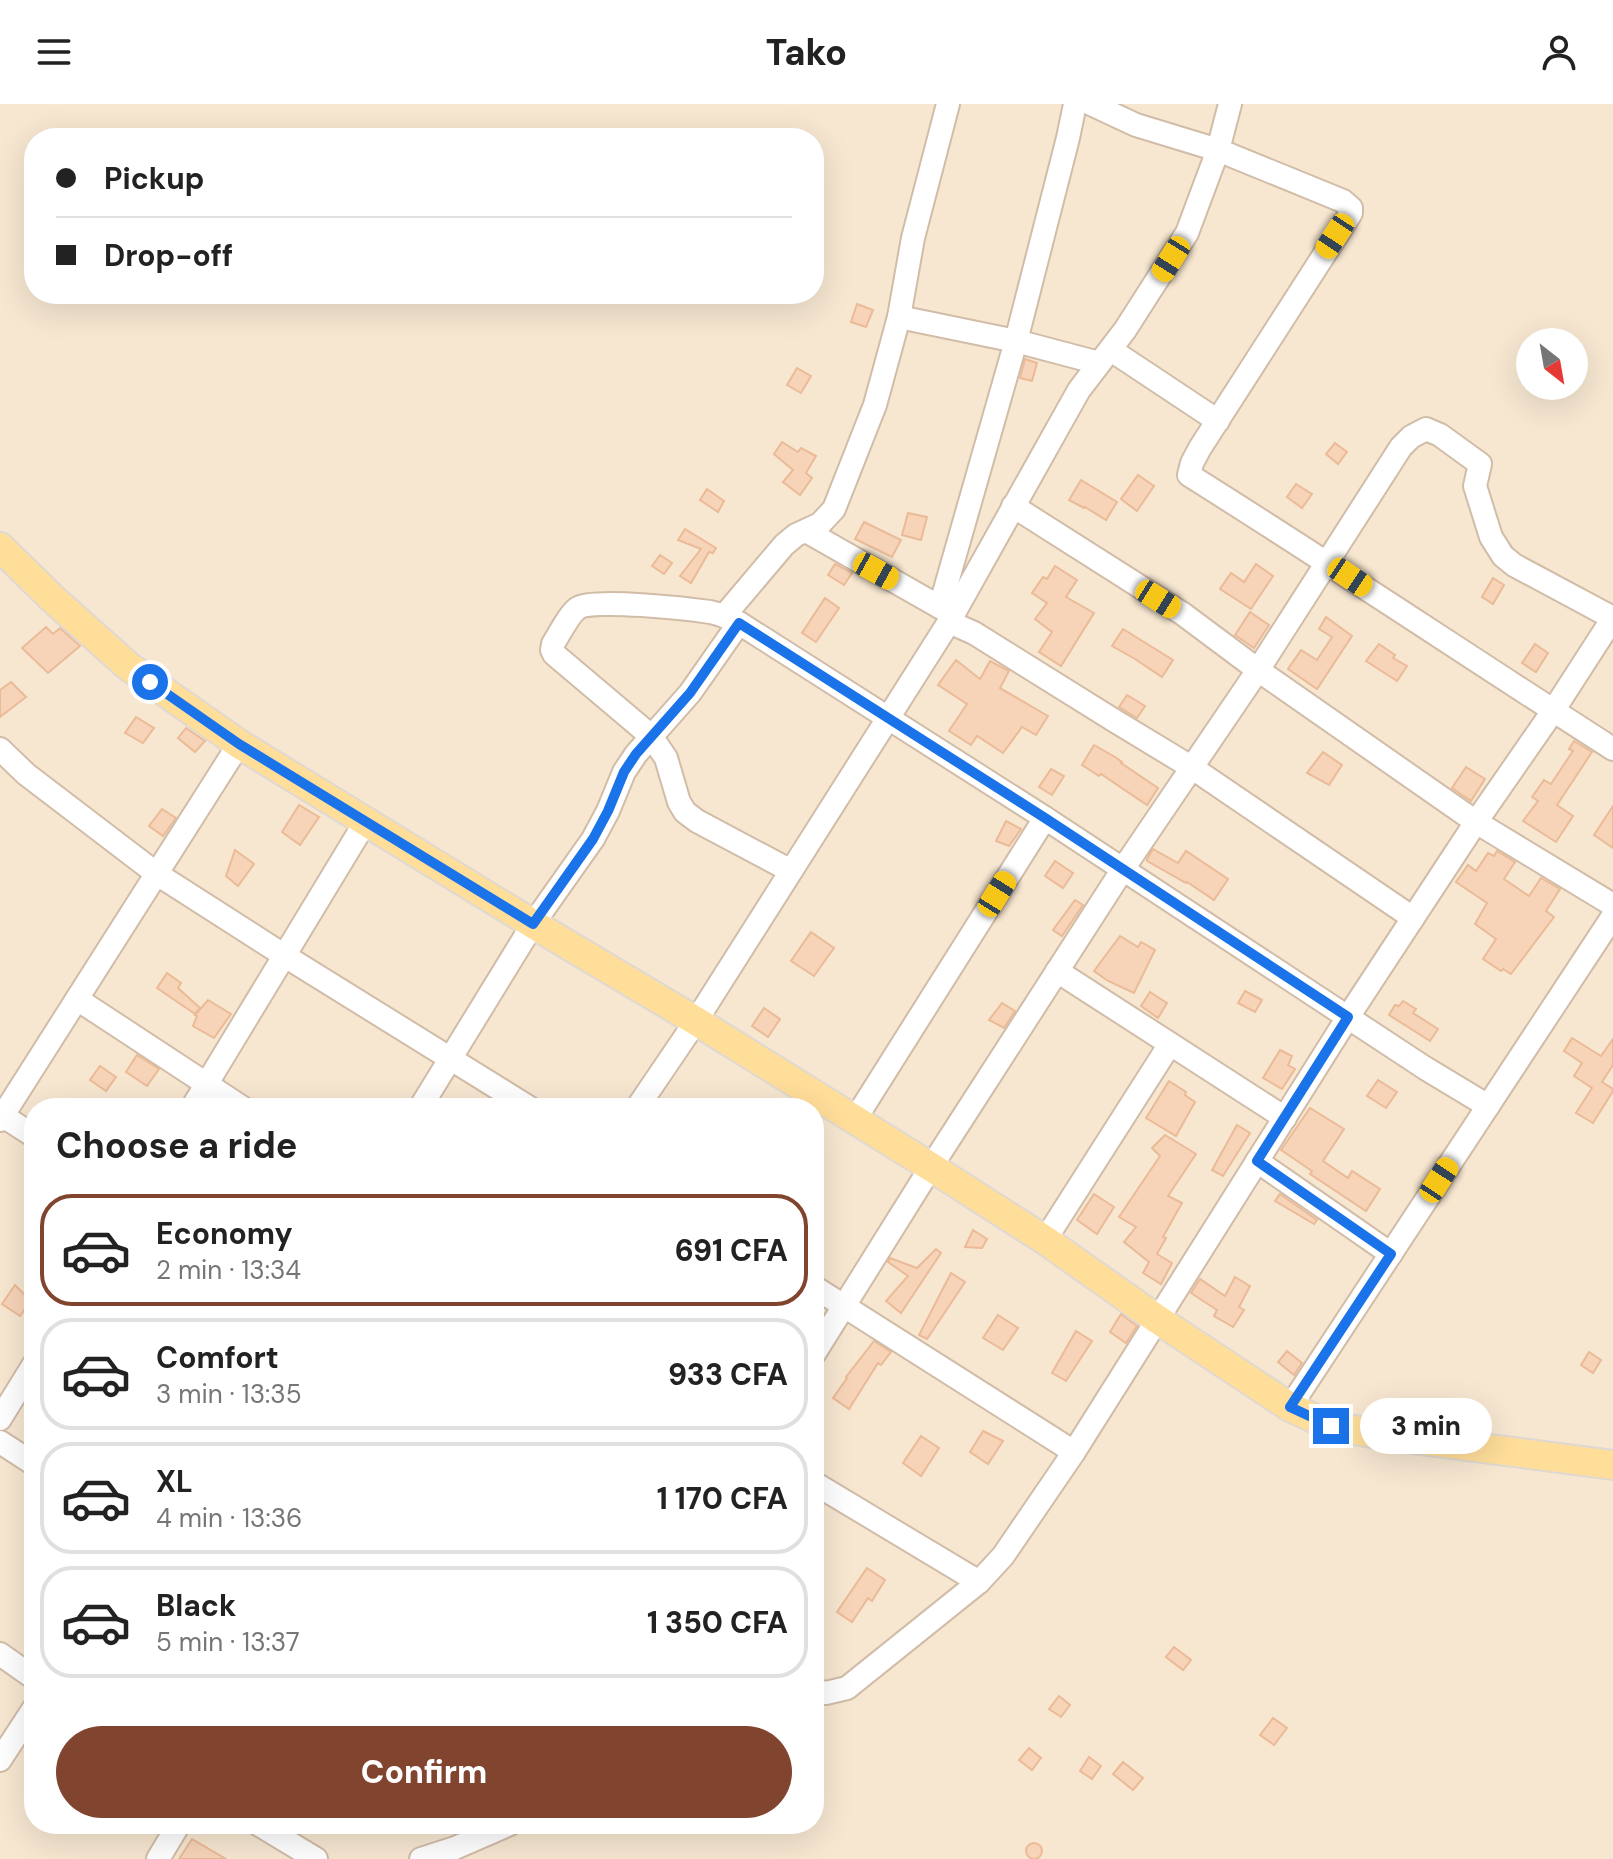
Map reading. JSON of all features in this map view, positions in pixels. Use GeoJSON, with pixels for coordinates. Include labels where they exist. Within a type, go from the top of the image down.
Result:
{"type":"FeatureCollection","features":[{"type":"Feature","properties":{"kind":"main road"},"geometry":{"type":"LineString","coordinates":[[0,547],[128,666],[239,744],[818,1098]]}},
{"type":"Feature","properties":{"kind":"main road"},"geometry":{"type":"LineString","coordinates":[[824,1102],[1045,1240],[1290,1407],[1331,1426],[1613,1465]]}},
{"type":"Feature","properties":{"kind":"street"},"geometry":{"type":"LineString","coordinates":[[426,1098],[533,924],[593,839],[624,772],[690,693],[731,619],[784,545],[796,535],[820,524],[834,509],[875,405],[899,317],[913,238],[948,104]]}},
{"type":"Feature","properties":{"kind":"street"},"geometry":{"type":"LineString","coordinates":[[948,614],[1075,104]]}},
{"type":"Feature","properties":{"kind":"street"},"geometry":{"type":"LineString","coordinates":[[1091,104],[1136,125],[1218,150],[1349,204],[1351,213],[1244,377],[1192,463],[1189,475],[1613,749]]}},
{"type":"Feature","properties":{"kind":"street"},"geometry":{"type":"LineString","coordinates":[[644,1098],[696,1021],[888,717],[1079,390],[1148,296],[1187,233],[1218,150],[1230,104]]}},
{"type":"Feature","properties":{"kind":"street"},"geometry":{"type":"LineString","coordinates":[[899,317],[1105,357],[1218,421]]}},
{"type":"Feature","properties":{"kind":"street"},"geometry":{"type":"LineString","coordinates":[[824,1338],[1123,869],[1258,670],[1401,447],[1426,429],[1440,435],[1480,464],[1475,486],[1491,537],[1503,556],[1514,565],[1613,618],[1348,1017],[1074,1452],[1003,1556],[979,1582],[847,1688],[824,1692]]}},
{"type":"Feature","properties":{"kind":"street"},"geometry":{"type":"LineString","coordinates":[[1013,506],[1183,614],[1476,822],[1613,905]]}},
{"type":"Feature","properties":{"kind":"street"},"geometry":{"type":"LineString","coordinates":[[806,531],[948,614],[1191,767],[1413,918]]}},
{"type":"Feature","properties":{"kind":"street"},"geometry":{"type":"LineString","coordinates":[[791,871],[685,812],[675,792],[666,758],[651,736],[554,654],[553,644],[576,609],[587,605],[643,606],[712,612],[731,619],[1045,818],[1425,1068],[1488,1106]]}},
{"type":"Feature","properties":{"kind":"street"},"geometry":{"type":"LineString","coordinates":[[24,1131],[1,1118],[239,744]]}},
{"type":"Feature","properties":{"kind":"street"},"geometry":{"type":"LineString","coordinates":[[0,749],[26,774],[157,874],[514,1098]]}},
{"type":"Feature","properties":{"kind":"street"},"geometry":{"type":"LineString","coordinates":[[854,1121],[1045,818]]}},
{"type":"Feature","properties":{"kind":"street"},"geometry":{"type":"LineString","coordinates":[[198,1098],[366,821]]}},
{"type":"Feature","properties":{"kind":"street"},"geometry":{"type":"LineString","coordinates":[[1290,1407],[1613,916]]}},
{"type":"Feature","properties":{"kind":"street"},"geometry":{"type":"LineString","coordinates":[[1057,971],[1285,1118]]}},
{"type":"Feature","properties":{"kind":"street"},"geometry":{"type":"LineString","coordinates":[[77,999],[229,1098]]}},
{"type":"Feature","properties":{"kind":"street"},"geometry":{"type":"LineString","coordinates":[[1045,1240],[1170,1044]]}},
{"type":"Feature","properties":{"kind":"street"},"geometry":{"type":"LineString","coordinates":[[1257,1161],[1391,1254]]}},
{"type":"Feature","properties":{"kind":"street"},"geometry":{"type":"LineString","coordinates":[[824,1293],[1074,1452]]}},
{"type":"Feature","properties":{"kind":"street"},"geometry":{"type":"LineString","coordinates":[[0,1419],[24,1380]]}},
{"type":"Feature","properties":{"kind":"street"},"geometry":{"type":"LineString","coordinates":[[0,1442],[24,1458]]}},
{"type":"Feature","properties":{"kind":"street"},"geometry":{"type":"LineString","coordinates":[[824,1489],[979,1582]]}},
{"type":"Feature","properties":{"kind":"street"},"geometry":{"type":"LineString","coordinates":[[0,1654],[24,1671]]}},
{"type":"Feature","properties":{"kind":"street"},"geometry":{"type":"LineString","coordinates":[[0,1760],[24,1723]]}},
{"type":"Feature","properties":{"kind":"street"},"geometry":{"type":"LineString","coordinates":[[158,1859],[173,1834]]}},
{"type":"Feature","properties":{"kind":"street"},"geometry":{"type":"LineString","coordinates":[[275,1834],[316,1859]]}},
{"type":"Feature","properties":{"kind":"street"},"geometry":{"type":"LineString","coordinates":[[421,1859],[487,1834]]}},
{"type":"Feature","properties":{"kind":"shaded area"},"geometry":{"type":"Polygon","coordinates":[[[0,104],[1613,104],[1613,1859],[0,1859],[0,104]]]}},
{"type":"Feature","properties":{"kind":"building"},"geometry":{"type":"Polygon","coordinates":[[[857,304],[873,310],[866,327],[851,322],[857,304]]]}},
{"type":"Feature","properties":{"kind":"building"},"geometry":{"type":"Polygon","coordinates":[[[1025,359],[1037,363],[1032,381],[1020,378],[1025,359]]]}},
{"type":"Feature","properties":{"kind":"building"},"geometry":{"type":"Polygon","coordinates":[[[797,368],[811,376],[801,393],[787,385],[797,368]]]}},
{"type":"Feature","properties":{"kind":"building"},"geometry":{"type":"Polygon","coordinates":[[[782,442],[798,452],[801,448],[816,456],[806,473],[812,478],[800,495],[783,482],[793,470],[774,454],[782,442]]]}},
{"type":"Feature","properties":{"kind":"building"},"geometry":{"type":"Polygon","coordinates":[[[1335,443],[1347,452],[1338,464],[1326,454],[1335,443]]]}},
{"type":"Feature","properties":{"kind":"building"},"geometry":{"type":"Polygon","coordinates":[[[1138,475],[1154,486],[1137,511],[1121,499],[1138,475]]]}},
{"type":"Feature","properties":{"kind":"building"},"geometry":{"type":"Polygon","coordinates":[[[1081,480],[1117,502],[1106,520],[1069,500],[1081,480]]]}},
{"type":"Feature","properties":{"kind":"building"},"geometry":{"type":"Polygon","coordinates":[[[1296,484],[1312,494],[1302,508],[1287,497],[1296,484]]]}},
{"type":"Feature","properties":{"kind":"building"},"geometry":{"type":"Polygon","coordinates":[[[707,489],[724,501],[718,512],[700,500],[707,489]]]}},
{"type":"Feature","properties":{"kind":"building"},"geometry":{"type":"Polygon","coordinates":[[[908,513],[927,517],[921,540],[902,535],[908,513]]]}},
{"type":"Feature","properties":{"kind":"building"},"geometry":{"type":"Polygon","coordinates":[[[864,522],[901,540],[892,557],[855,539],[864,522]]]}},
{"type":"Feature","properties":{"kind":"building"},"geometry":{"type":"Polygon","coordinates":[[[685,529],[716,548],[713,553],[709,552],[691,583],[680,576],[701,549],[678,540],[685,529]]]}},
{"type":"Feature","properties":{"kind":"building"},"geometry":{"type":"Polygon","coordinates":[[[660,555],[672,563],[664,574],[652,566],[660,555]]]}},
{"type":"Feature","properties":{"kind":"building"},"geometry":{"type":"Polygon","coordinates":[[[835,564],[852,573],[844,585],[828,575],[835,564]]]}},
{"type":"Feature","properties":{"kind":"building"},"geometry":{"type":"Polygon","coordinates":[[[1256,564],[1273,576],[1251,609],[1220,589],[1231,573],[1244,582],[1256,564]]]}},
{"type":"Feature","properties":{"kind":"building"},"geometry":{"type":"Polygon","coordinates":[[[1055,566],[1077,580],[1066,597],[1094,613],[1061,666],[1039,652],[1052,632],[1035,619],[1047,603],[1032,593],[1055,566]]]}},
{"type":"Feature","properties":{"kind":"building"},"geometry":{"type":"Polygon","coordinates":[[[1493,578],[1504,585],[1493,604],[1482,597],[1493,578]]]}},
{"type":"Feature","properties":{"kind":"building"},"geometry":{"type":"Polygon","coordinates":[[[825,598],[839,608],[816,642],[802,633],[825,598]]]}},
{"type":"Feature","properties":{"kind":"building"},"geometry":{"type":"Polygon","coordinates":[[[1250,612],[1269,625],[1254,648],[1235,635],[1250,612]]]}},
{"type":"Feature","properties":{"kind":"building"},"geometry":{"type":"Polygon","coordinates":[[[1326,617],[1352,636],[1317,689],[1288,669],[1301,650],[1317,660],[1332,637],[1319,629],[1326,617]]]}},
{"type":"Feature","properties":{"kind":"building"},"geometry":{"type":"Polygon","coordinates":[[[46,627],[53,634],[60,628],[80,646],[48,673],[22,648],[46,627]]]}},
{"type":"Feature","properties":{"kind":"building"},"geometry":{"type":"Polygon","coordinates":[[[1123,629],[1173,660],[1162,677],[1112,646],[1123,629]]]}},
{"type":"Feature","properties":{"kind":"building"},"geometry":{"type":"Polygon","coordinates":[[[1379,644],[1407,666],[1397,681],[1366,661],[1379,644]]]}},
{"type":"Feature","properties":{"kind":"building"},"geometry":{"type":"Polygon","coordinates":[[[1535,644],[1548,653],[1536,672],[1522,663],[1535,644]]]}},
{"type":"Feature","properties":{"kind":"building"},"geometry":{"type":"Polygon","coordinates":[[[956,660],[980,679],[990,661],[1009,671],[1000,688],[1048,716],[1036,735],[1022,727],[1003,753],[977,736],[971,745],[949,731],[967,704],[938,685],[956,660]]]}},
{"type":"Feature","properties":{"kind":"building"},"geometry":{"type":"Polygon","coordinates":[[[11,682],[26,697],[0,717],[0,690],[11,682]]]}},
{"type":"Feature","properties":{"kind":"building"},"geometry":{"type":"Polygon","coordinates":[[[1127,695],[1145,706],[1137,718],[1119,707],[1127,695]]]}},
{"type":"Feature","properties":{"kind":"building"},"geometry":{"type":"Polygon","coordinates":[[[136,717],[154,728],[143,743],[125,733],[136,717]]]}},
{"type":"Feature","properties":{"kind":"building"},"geometry":{"type":"Polygon","coordinates":[[[186,728],[205,741],[195,752],[178,738],[186,728]]]}},
{"type":"Feature","properties":{"kind":"building"},"geometry":{"type":"Polygon","coordinates":[[[1574,741],[1592,752],[1557,805],[1573,816],[1556,842],[1523,821],[1538,801],[1532,797],[1544,780],[1551,784],[1573,751],[1569,749],[1574,741]]]}},
{"type":"Feature","properties":{"kind":"building"},"geometry":{"type":"Polygon","coordinates":[[[1094,745],[1158,788],[1147,805],[1082,765],[1094,745]]]}},
{"type":"Feature","properties":{"kind":"building"},"geometry":{"type":"Polygon","coordinates":[[[1323,752],[1342,765],[1329,785],[1307,773],[1323,752]]]}},
{"type":"Feature","properties":{"kind":"building"},"geometry":{"type":"Polygon","coordinates":[[[1466,767],[1485,779],[1471,801],[1452,788],[1466,767]]]}},
{"type":"Feature","properties":{"kind":"building"},"geometry":{"type":"Polygon","coordinates":[[[1051,769],[1064,776],[1052,795],[1039,787],[1051,769]]]}},
{"type":"Feature","properties":{"kind":"building"},"geometry":{"type":"Polygon","coordinates":[[[299,805],[319,817],[300,845],[282,832],[299,805]]]}},
{"type":"Feature","properties":{"kind":"building"},"geometry":{"type":"Polygon","coordinates":[[[1613,806],[1613,848],[1594,835],[1613,806]]]}},
{"type":"Feature","properties":{"kind":"building"},"geometry":{"type":"Polygon","coordinates":[[[162,809],[176,818],[163,836],[149,826],[162,809]]]}},
{"type":"Feature","properties":{"kind":"building"},"geometry":{"type":"Polygon","coordinates":[[[1006,821],[1021,829],[1009,846],[996,841],[1006,821]]]}},
{"type":"Feature","properties":{"kind":"building"},"geometry":{"type":"Polygon","coordinates":[[[1153,849],[1178,863],[1186,851],[1228,879],[1214,900],[1147,861],[1153,849]]]}},
{"type":"Feature","properties":{"kind":"building"},"geometry":{"type":"Polygon","coordinates":[[[235,850],[254,864],[238,886],[226,876],[235,850]]]}},
{"type":"Feature","properties":{"kind":"building"},"geometry":{"type":"Polygon","coordinates":[[[1497,851],[1515,862],[1504,879],[1529,896],[1541,878],[1560,889],[1546,911],[1554,917],[1511,974],[1483,959],[1496,939],[1475,924],[1487,903],[1456,882],[1468,865],[1476,871],[1488,853],[1494,856],[1497,851]]]}},
{"type":"Feature","properties":{"kind":"building"},"geometry":{"type":"Polygon","coordinates":[[[1055,861],[1073,873],[1063,888],[1045,876],[1055,861]]]}},
{"type":"Feature","properties":{"kind":"building"},"geometry":{"type":"Polygon","coordinates":[[[1075,900],[1083,905],[1062,936],[1053,930],[1075,900]]]}},
{"type":"Feature","properties":{"kind":"building"},"geometry":{"type":"Polygon","coordinates":[[[811,932],[834,948],[814,976],[791,961],[811,932]]]}},
{"type":"Feature","properties":{"kind":"building"},"geometry":{"type":"Polygon","coordinates":[[[1120,936],[1138,947],[1141,942],[1155,950],[1134,993],[1094,971],[1120,936]]]}},
{"type":"Feature","properties":{"kind":"building"},"geometry":{"type":"Polygon","coordinates":[[[167,973],[181,983],[178,988],[200,1008],[195,1014],[157,988],[167,973]]]}},
{"type":"Feature","properties":{"kind":"building"},"geometry":{"type":"Polygon","coordinates":[[[1245,991],[1262,1000],[1255,1012],[1238,1003],[1245,991]]]}},
{"type":"Feature","properties":{"kind":"building"},"geometry":{"type":"Polygon","coordinates":[[[1150,992],[1167,1003],[1158,1018],[1141,1006],[1150,992]]]}},
{"type":"Feature","properties":{"kind":"building"},"geometry":{"type":"Polygon","coordinates":[[[208,1000],[231,1014],[214,1038],[193,1026],[195,1015],[208,1000]]]}},
{"type":"Feature","properties":{"kind":"building"},"geometry":{"type":"Polygon","coordinates":[[[1403,1001],[1416,1009],[1413,1013],[1438,1029],[1430,1041],[1389,1015],[1395,1005],[1399,1006],[1403,1001]]]}},
{"type":"Feature","properties":{"kind":"building"},"geometry":{"type":"Polygon","coordinates":[[[1002,1003],[1015,1011],[1004,1028],[989,1020],[1002,1003]]]}},
{"type":"Feature","properties":{"kind":"building"},"geometry":{"type":"Polygon","coordinates":[[[764,1008],[780,1019],[768,1037],[752,1026],[764,1008]]]}},
{"type":"Feature","properties":{"kind":"building"},"geometry":{"type":"Polygon","coordinates":[[[1572,1038],[1601,1056],[1613,1039],[1613,1065],[1602,1082],[1613,1091],[1593,1123],[1576,1113],[1592,1088],[1574,1076],[1582,1063],[1564,1051],[1572,1038]]]}},
{"type":"Feature","properties":{"kind":"building"},"geometry":{"type":"Polygon","coordinates":[[[1280,1050],[1292,1056],[1288,1065],[1295,1069],[1282,1089],[1263,1078],[1280,1050]]]}},
{"type":"Feature","properties":{"kind":"building"},"geometry":{"type":"Polygon","coordinates":[[[137,1055],[159,1069],[147,1086],[126,1072],[137,1055]]]}},
{"type":"Feature","properties":{"kind":"building"},"geometry":{"type":"Polygon","coordinates":[[[100,1066],[116,1077],[106,1091],[90,1080],[100,1066]]]}},
{"type":"Feature","properties":{"kind":"building"},"geometry":{"type":"Polygon","coordinates":[[[1378,1080],[1397,1092],[1386,1108],[1367,1096],[1378,1080]]]}},
{"type":"Feature","properties":{"kind":"building"},"geometry":{"type":"Polygon","coordinates":[[[1169,1081],[1195,1102],[1176,1136],[1146,1118],[1169,1081]]]}},
{"type":"Feature","properties":{"kind":"building"},"geometry":{"type":"Polygon","coordinates":[[[1310,1108],[1344,1129],[1323,1161],[1348,1178],[1352,1171],[1380,1189],[1366,1211],[1310,1174],[1312,1171],[1281,1150],[1310,1108]]]}},
{"type":"Feature","properties":{"kind":"building"},"geometry":{"type":"Polygon","coordinates":[[[1237,1125],[1250,1133],[1223,1176],[1212,1170],[1237,1125]]]}},
{"type":"Feature","properties":{"kind":"building"},"geometry":{"type":"Polygon","coordinates":[[[1165,1135],[1196,1154],[1168,1196],[1182,1203],[1157,1254],[1172,1263],[1161,1284],[1143,1273],[1149,1262],[1124,1242],[1136,1227],[1119,1217],[1160,1156],[1152,1148],[1165,1135]]]}},
{"type":"Feature","properties":{"kind":"building"},"geometry":{"type":"Polygon","coordinates":[[[1094,1194],[1114,1207],[1097,1234],[1077,1220],[1094,1194]]]}},
{"type":"Feature","properties":{"kind":"building"},"geometry":{"type":"Polygon","coordinates":[[[1280,1194],[1317,1220],[1314,1224],[1275,1201],[1280,1194]]]}},
{"type":"Feature","properties":{"kind":"building"},"geometry":{"type":"Polygon","coordinates":[[[973,1230],[987,1239],[982,1248],[965,1247],[973,1230]]]}},
{"type":"Feature","properties":{"kind":"building"},"geometry":{"type":"Polygon","coordinates":[[[936,1249],[941,1253],[901,1313],[886,1301],[908,1276],[888,1262],[890,1258],[917,1268],[936,1249]]]}},
{"type":"Feature","properties":{"kind":"building"},"geometry":{"type":"Polygon","coordinates":[[[951,1273],[965,1282],[927,1339],[919,1335],[951,1273]]]}},
{"type":"Feature","properties":{"kind":"building"},"geometry":{"type":"Polygon","coordinates":[[[1235,1277],[1250,1286],[1239,1307],[1244,1310],[1233,1327],[1214,1316],[1217,1310],[1191,1293],[1200,1279],[1225,1296],[1235,1277]]]}},
{"type":"Feature","properties":{"kind":"building"},"geometry":{"type":"Polygon","coordinates":[[[15,1285],[24,1294],[24,1311],[20,1316],[2,1304],[15,1285]]]}},
{"type":"Feature","properties":{"kind":"building"},"geometry":{"type":"Polygon","coordinates":[[[1121,1314],[1137,1326],[1126,1343],[1110,1332],[1121,1314]]]}},
{"type":"Feature","properties":{"kind":"building"},"geometry":{"type":"Polygon","coordinates":[[[998,1315],[1018,1328],[1003,1350],[983,1338],[998,1315]]]}},
{"type":"Feature","properties":{"kind":"building"},"geometry":{"type":"Polygon","coordinates":[[[1076,1331],[1092,1341],[1066,1381],[1052,1373],[1076,1331]]]}},
{"type":"Feature","properties":{"kind":"building"},"geometry":{"type":"Polygon","coordinates":[[[874,1341],[891,1352],[881,1365],[878,1363],[849,1409],[833,1398],[874,1341]]]}},
{"type":"Feature","properties":{"kind":"building"},"geometry":{"type":"Polygon","coordinates":[[[1287,1351],[1302,1363],[1294,1375],[1278,1362],[1287,1351]]]}},
{"type":"Feature","properties":{"kind":"building"},"geometry":{"type":"Polygon","coordinates":[[[1589,1352],[1601,1360],[1593,1373],[1581,1365],[1589,1352]]]}},
{"type":"Feature","properties":{"kind":"building"},"geometry":{"type":"Polygon","coordinates":[[[983,1431],[1003,1441],[988,1464],[970,1452],[983,1431]]]}},
{"type":"Feature","properties":{"kind":"building"},"geometry":{"type":"Polygon","coordinates":[[[921,1436],[939,1448],[921,1476],[903,1463],[921,1436]]]}},
{"type":"Feature","properties":{"kind":"building"},"geometry":{"type":"Polygon","coordinates":[[[867,1568],[885,1580],[872,1601],[868,1598],[852,1622],[837,1612],[867,1568]]]}},
{"type":"Feature","properties":{"kind":"building"},"geometry":{"type":"Polygon","coordinates":[[[1174,1647],[1191,1660],[1183,1670],[1166,1657],[1174,1647]]]}},
{"type":"Feature","properties":{"kind":"building"},"geometry":{"type":"Polygon","coordinates":[[[1059,1696],[1070,1705],[1061,1717],[1049,1709],[1059,1696]]]}},
{"type":"Feature","properties":{"kind":"building"},"geometry":{"type":"Polygon","coordinates":[[[1273,1718],[1287,1728],[1274,1745],[1260,1735],[1273,1718]]]}},
{"type":"Feature","properties":{"kind":"building"},"geometry":{"type":"Polygon","coordinates":[[[1029,1748],[1041,1758],[1032,1770],[1019,1760],[1029,1748]]]}},
{"type":"Feature","properties":{"kind":"building"},"geometry":{"type":"Polygon","coordinates":[[[1089,1757],[1101,1766],[1092,1779],[1080,1771],[1089,1757]]]}},
{"type":"Feature","properties":{"kind":"building"},"geometry":{"type":"Polygon","coordinates":[[[1123,1762],[1143,1778],[1133,1790],[1113,1774],[1123,1762]]]}},
{"type":"Feature","properties":{"kind":"building"},"geometry":{"type":"Polygon","coordinates":[[[192,1839],[226,1859],[179,1859],[192,1839]]]}},
{"type":"Feature","properties":{"kind":"building"},"geometry":{"type":"Polygon","coordinates":[[[1031,1843],[1037,1843],[1042,1851],[1040,1857],[1031,1859],[1026,1854],[1026,1848],[1031,1843]]]}},
{"type":"Feature","properties":{"kind":"route"},"geometry":{"type":"LineString","coordinates":[[150,682],[239,744],[533,924],[593,839],[624,772],[636,754],[681,705],[739,623],[1045,818],[1348,1017],[1257,1161],[1391,1254],[1290,1407],[1331,1426]]}}]}
